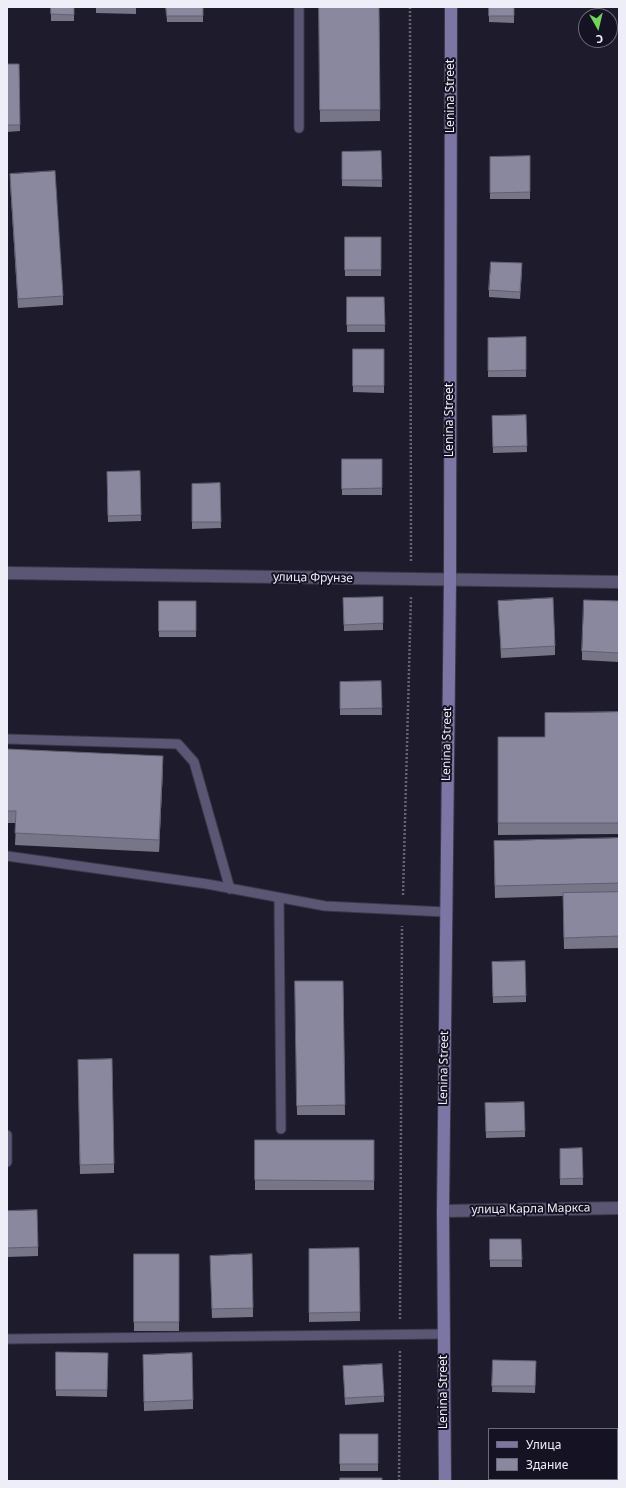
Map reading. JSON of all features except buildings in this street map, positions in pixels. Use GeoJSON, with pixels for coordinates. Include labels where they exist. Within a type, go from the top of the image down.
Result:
{"type":"FeatureCollection","features":[{"type":"Feature","properties":{"kind":"main road","name":"Lenina Street"},"geometry":{"type":"LineString","coordinates":[[445,1481],[443,1211],[445,912],[450,580],[451,7]]}},
{"type":"Feature","properties":{"kind":"street","name":"улица Фрунзе"},"geometry":{"type":"LineString","coordinates":[[7,573],[619,582]]}},
{"type":"Feature","properties":{"kind":"street","name":"улица Карла Маркса"},"geometry":{"type":"LineString","coordinates":[[443,1211],[619,1208]]}},
{"type":"Feature","properties":{"kind":"lane"},"geometry":{"type":"LineString","coordinates":[[298,128],[299,7]]}},
{"type":"Feature","properties":{"kind":"lane"},"geometry":{"type":"LineString","coordinates":[[7,739],[178,744],[194,762],[230,889]]}},
{"type":"Feature","properties":{"kind":"lane"},"geometry":{"type":"LineString","coordinates":[[7,856],[207,884],[325,906],[445,912]]}},
{"type":"Feature","properties":{"kind":"lane"},"geometry":{"type":"LineString","coordinates":[[279,898],[282,1129]]}},
{"type":"Feature","properties":{"kind":"lane"},"geometry":{"type":"LineString","coordinates":[[7,1135],[7,1162]]}},
{"type":"Feature","properties":{"kind":"lane"},"geometry":{"type":"LineString","coordinates":[[7,1339],[444,1334]]}},
{"type":"Feature","properties":{"kind":"path"},"geometry":{"type":"LineString","coordinates":[[399,1481],[402,910],[411,580],[410,7]]}}]}
